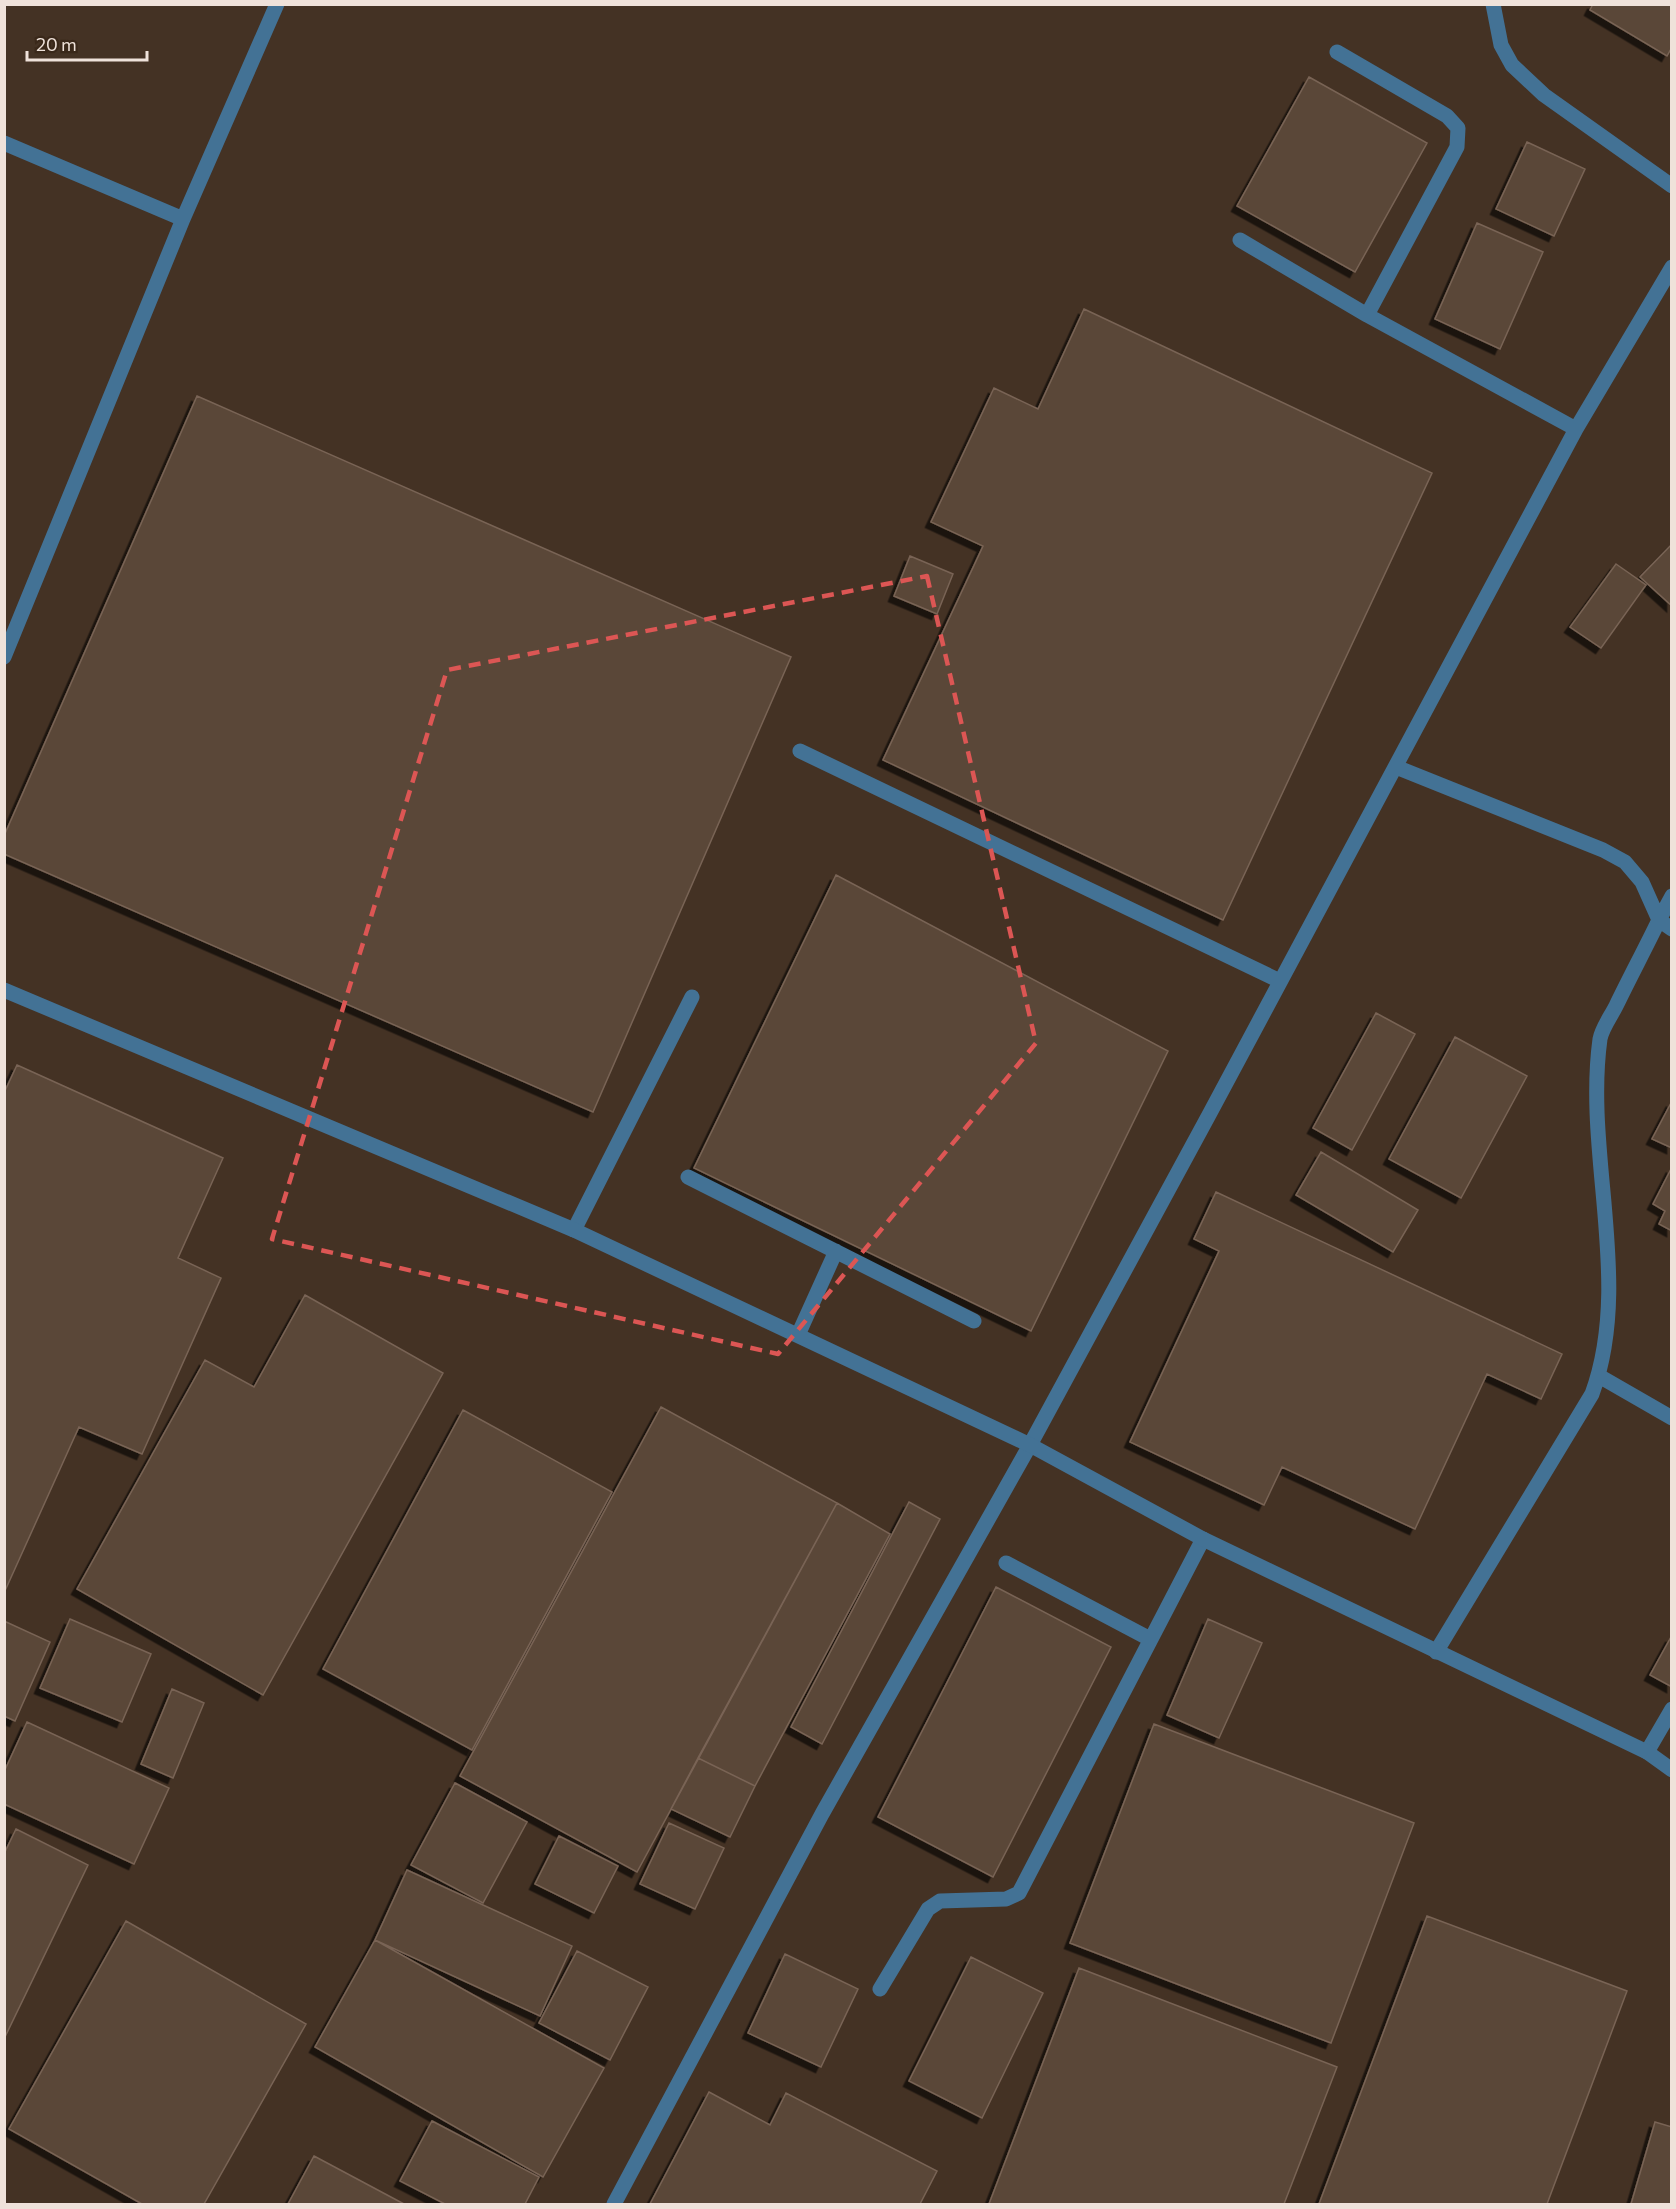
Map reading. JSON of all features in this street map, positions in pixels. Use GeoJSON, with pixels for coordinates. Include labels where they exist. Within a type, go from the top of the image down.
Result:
{"type":"FeatureCollection","features":[{"type":"Feature","properties":{"kind":"street"},"geometry":{"type":"LineString","coordinates":[[4,657],[183,219],[277,4]]}},
{"type":"Feature","properties":{"kind":"street"},"geometry":{"type":"LineString","coordinates":[[1493,4],[1501,45],[1512,65],[1544,95],[1671,186]]}},
{"type":"Feature","properties":{"kind":"street"},"geometry":{"type":"LineString","coordinates":[[1337,52],[1447,116],[1458,128],[1457,147],[1367,315]]}},
{"type":"Feature","properties":{"kind":"street"},"geometry":{"type":"LineString","coordinates":[[4,143],[183,219]]}},
{"type":"Feature","properties":{"kind":"street"},"geometry":{"type":"LineString","coordinates":[[1240,240],[1367,315],[1576,429]]}},
{"type":"Feature","properties":{"kind":"street"},"geometry":{"type":"LineString","coordinates":[[614,2205],[822,1814],[1030,1445],[1576,429],[1671,267]]}},
{"type":"Feature","properties":{"kind":"street"},"geometry":{"type":"LineString","coordinates":[[800,751],[1280,981]]}},
{"type":"Feature","properties":{"kind":"street"},"geometry":{"type":"LineString","coordinates":[[1395,767],[1603,850],[1625,862],[1642,882],[1665,925]]}},
{"type":"Feature","properties":{"kind":"street"},"geometry":{"type":"LineString","coordinates":[[1436,1652],[1592,1394],[1599,1376],[1607,1327],[1608,1275],[1597,1101],[1601,1036],[1665,925],[1671,896]]}},
{"type":"Feature","properties":{"kind":"street"},"geometry":{"type":"LineString","coordinates":[[4,990],[574,1230],[1030,1445],[1203,1539],[1647,1752],[1671,1770]]}},
{"type":"Feature","properties":{"kind":"street"},"geometry":{"type":"LineString","coordinates":[[574,1230],[692,997]]}},
{"type":"Feature","properties":{"kind":"street"},"geometry":{"type":"LineString","coordinates":[[688,1177],[974,1321]]}},
{"type":"Feature","properties":{"kind":"street"},"geometry":{"type":"LineString","coordinates":[[798,1335],[836,1251]]}},
{"type":"Feature","properties":{"kind":"street"},"geometry":{"type":"LineString","coordinates":[[1599,1376],[1671,1418]]}},
{"type":"Feature","properties":{"kind":"street"},"geometry":{"type":"LineString","coordinates":[[880,1989],[928,1909],[940,1901],[1006,1899],[1019,1893],[1203,1539]]}},
{"type":"Feature","properties":{"kind":"street"},"geometry":{"type":"LineString","coordinates":[[1006,1563],[1150,1639]]}},
{"type":"Feature","properties":{"kind":"street"},"geometry":{"type":"LineString","coordinates":[[1647,1752],[1671,1709]]}},
{"type":"Feature","properties":{"kind":"highlighted area"},"geometry":{"type":"Polygon","coordinates":[[[927,576],[1036,1043],[778,1354],[272,1239],[447,670],[927,576]]]}},
{"type":"Feature","properties":{"kind":"building"},"geometry":{"type":"Polygon","coordinates":[[[1593,4],[1672,4],[1672,47],[1667,56],[1590,10],[1593,4]]]}},
{"type":"Feature","properties":{"kind":"building"},"geometry":{"type":"Polygon","coordinates":[[[1309,77],[1427,143],[1355,272],[1237,206],[1309,77]]]}},
{"type":"Feature","properties":{"kind":"building"},"geometry":{"type":"Polygon","coordinates":[[[1527,142],[1585,169],[1554,236],[1496,209],[1527,142]]]}},
{"type":"Feature","properties":{"kind":"building"},"geometry":{"type":"Polygon","coordinates":[[[1477,223],[1543,252],[1500,349],[1435,319],[1477,223]]]}},
{"type":"Feature","properties":{"kind":"building"},"geometry":{"type":"Polygon","coordinates":[[[1084,309],[1432,473],[1223,920],[883,760],[983,546],[931,522],[994,388],[1038,409],[1084,309]]]}},
{"type":"Feature","properties":{"kind":"building"},"geometry":{"type":"Polygon","coordinates":[[[197,396],[791,657],[593,1112],[4,854],[4,836],[197,396]]]}},
{"type":"Feature","properties":{"kind":"building"},"geometry":{"type":"Polygon","coordinates":[[[1672,544],[1672,606],[1640,577],[1672,544]]]}},
{"type":"Feature","properties":{"kind":"building"},"geometry":{"type":"Polygon","coordinates":[[[910,556],[953,574],[937,614],[894,596],[910,556]]]}},
{"type":"Feature","properties":{"kind":"building"},"geometry":{"type":"Polygon","coordinates":[[[1616,564],[1646,585],[1601,648],[1570,627],[1616,564]]]}},
{"type":"Feature","properties":{"kind":"building"},"geometry":{"type":"Polygon","coordinates":[[[836,875],[1168,1051],[1031,1331],[694,1168],[836,875]]]}},
{"type":"Feature","properties":{"kind":"building"},"geometry":{"type":"Polygon","coordinates":[[[1376,1013],[1415,1034],[1352,1150],[1313,1128],[1376,1013]]]}},
{"type":"Feature","properties":{"kind":"building"},"geometry":{"type":"Polygon","coordinates":[[[1455,1037],[1527,1076],[1461,1198],[1389,1159],[1455,1037]]]}},
{"type":"Feature","properties":{"kind":"building"},"geometry":{"type":"Polygon","coordinates":[[[17,1065],[223,1158],[178,1258],[221,1278],[142,1454],[79,1427],[4,1593],[4,1093],[17,1065]]]}},
{"type":"Feature","properties":{"kind":"building"},"geometry":{"type":"Polygon","coordinates":[[[1672,1101],[1672,1148],[1652,1139],[1672,1101]]]}},
{"type":"Feature","properties":{"kind":"building"},"geometry":{"type":"Polygon","coordinates":[[[1321,1152],[1418,1210],[1393,1252],[1296,1195],[1321,1152]]]}},
{"type":"Feature","properties":{"kind":"building"},"geometry":{"type":"Polygon","coordinates":[[[1672,1167],[1672,1231],[1659,1224],[1665,1211],[1653,1204],[1672,1167]]]}},
{"type":"Feature","properties":{"kind":"building"},"geometry":{"type":"Polygon","coordinates":[[[1216,1192],[1562,1354],[1541,1399],[1487,1374],[1415,1529],[1282,1467],[1264,1505],[1130,1442],[1219,1251],[1194,1239],[1216,1192]]]}},
{"type":"Feature","properties":{"kind":"building"},"geometry":{"type":"Polygon","coordinates":[[[305,1295],[443,1373],[263,1695],[77,1589],[205,1360],[254,1387],[305,1295]]]}},
{"type":"Feature","properties":{"kind":"building"},"geometry":{"type":"Polygon","coordinates":[[[661,1407],[837,1503],[637,1872],[460,1776],[661,1407]]]}},
{"type":"Feature","properties":{"kind":"building"},"geometry":{"type":"Polygon","coordinates":[[[463,1410],[612,1492],[472,1750],[323,1669],[463,1410]]]}},
{"type":"Feature","properties":{"kind":"building"},"geometry":{"type":"Polygon","coordinates":[[[909,1502],[940,1519],[822,1744],[791,1727],[909,1502]]]}},
{"type":"Feature","properties":{"kind":"building"},"geometry":{"type":"Polygon","coordinates":[[[837,1503],[890,1534],[755,1786],[698,1758],[837,1503]]]}},
{"type":"Feature","properties":{"kind":"building"},"geometry":{"type":"Polygon","coordinates":[[[996,1587],[1111,1647],[993,1877],[878,1817],[996,1587]]]}},
{"type":"Feature","properties":{"kind":"building"},"geometry":{"type":"Polygon","coordinates":[[[70,1619],[151,1654],[122,1722],[40,1688],[70,1619]]]}},
{"type":"Feature","properties":{"kind":"building"},"geometry":{"type":"Polygon","coordinates":[[[1208,1619],[1262,1643],[1219,1738],[1167,1715],[1208,1619]]]}},
{"type":"Feature","properties":{"kind":"building"},"geometry":{"type":"Polygon","coordinates":[[[4,1621],[50,1642],[15,1721],[4,1716],[4,1621]]]}},
{"type":"Feature","properties":{"kind":"building"},"geometry":{"type":"Polygon","coordinates":[[[1672,1637],[1672,1687],[1650,1675],[1672,1637]]]}},
{"type":"Feature","properties":{"kind":"building"},"geometry":{"type":"Polygon","coordinates":[[[172,1689],[204,1703],[173,1778],[141,1764],[172,1689]]]}},
{"type":"Feature","properties":{"kind":"building"},"geometry":{"type":"Polygon","coordinates":[[[27,1722],[169,1788],[134,1864],[4,1804],[4,1772],[27,1722]]]}},
{"type":"Feature","properties":{"kind":"building"},"geometry":{"type":"Polygon","coordinates":[[[1154,1724],[1414,1823],[1331,2043],[1070,1943],[1154,1724]]]}},
{"type":"Feature","properties":{"kind":"building"},"geometry":{"type":"Polygon","coordinates":[[[698,1758],[755,1786],[730,1837],[671,1809],[698,1758]]]}},
{"type":"Feature","properties":{"kind":"building"},"geometry":{"type":"Polygon","coordinates":[[[455,1783],[527,1822],[483,1903],[411,1865],[455,1783]]]}},
{"type":"Feature","properties":{"kind":"building"},"geometry":{"type":"Polygon","coordinates":[[[669,1823],[724,1848],[695,1909],[640,1884],[669,1823]]]}},
{"type":"Feature","properties":{"kind":"building"},"geometry":{"type":"Polygon","coordinates":[[[16,1829],[88,1865],[4,2039],[4,1854],[16,1829]]]}},
{"type":"Feature","properties":{"kind":"building"},"geometry":{"type":"Polygon","coordinates":[[[559,1836],[618,1866],[594,1913],[535,1884],[559,1836]]]}},
{"type":"Feature","properties":{"kind":"building"},"geometry":{"type":"Polygon","coordinates":[[[407,1870],[572,1946],[540,2016],[375,1940],[407,1870]]]}},
{"type":"Feature","properties":{"kind":"building"},"geometry":{"type":"Polygon","coordinates":[[[1427,1916],[1627,1991],[1547,2204],[1319,2204],[1427,1916]]]}},
{"type":"Feature","properties":{"kind":"building"},"geometry":{"type":"Polygon","coordinates":[[[126,1921],[306,2024],[204,2204],[142,2204],[9,2129],[126,1921]]]}},
{"type":"Feature","properties":{"kind":"building"},"geometry":{"type":"Polygon","coordinates":[[[375,1940],[604,2068],[543,2177],[315,2047],[375,1940]]]}},
{"type":"Feature","properties":{"kind":"building"},"geometry":{"type":"Polygon","coordinates":[[[577,1951],[648,1987],[610,2060],[539,2023],[577,1951]]]}},
{"type":"Feature","properties":{"kind":"building"},"geometry":{"type":"Polygon","coordinates":[[[785,1954],[858,1989],[821,2067],[748,2033],[785,1954]]]}},
{"type":"Feature","properties":{"kind":"building"},"geometry":{"type":"Polygon","coordinates":[[[971,1957],[1043,1993],[982,2118],[909,2081],[971,1957]]]}},
{"type":"Feature","properties":{"kind":"building"},"geometry":{"type":"Polygon","coordinates":[[[1079,1968],[1337,2067],[1284,2204],[989,2204],[1079,1968]]]}},
{"type":"Feature","properties":{"kind":"building"},"geometry":{"type":"Polygon","coordinates":[[[709,2092],[770,2125],[786,2093],[937,2171],[920,2204],[650,2204],[709,2092]]]}},
{"type":"Feature","properties":{"kind":"building"},"geometry":{"type":"Polygon","coordinates":[[[432,2121],[539,2177],[525,2204],[445,2204],[400,2181],[432,2121]]]}},
{"type":"Feature","properties":{"kind":"building"},"geometry":{"type":"Polygon","coordinates":[[[1655,2122],[1672,2127],[1672,2204],[1631,2204],[1655,2122]]]}},
{"type":"Feature","properties":{"kind":"building"},"geometry":{"type":"Polygon","coordinates":[[[314,2156],[404,2204],[288,2204],[314,2156]]]}}]}
